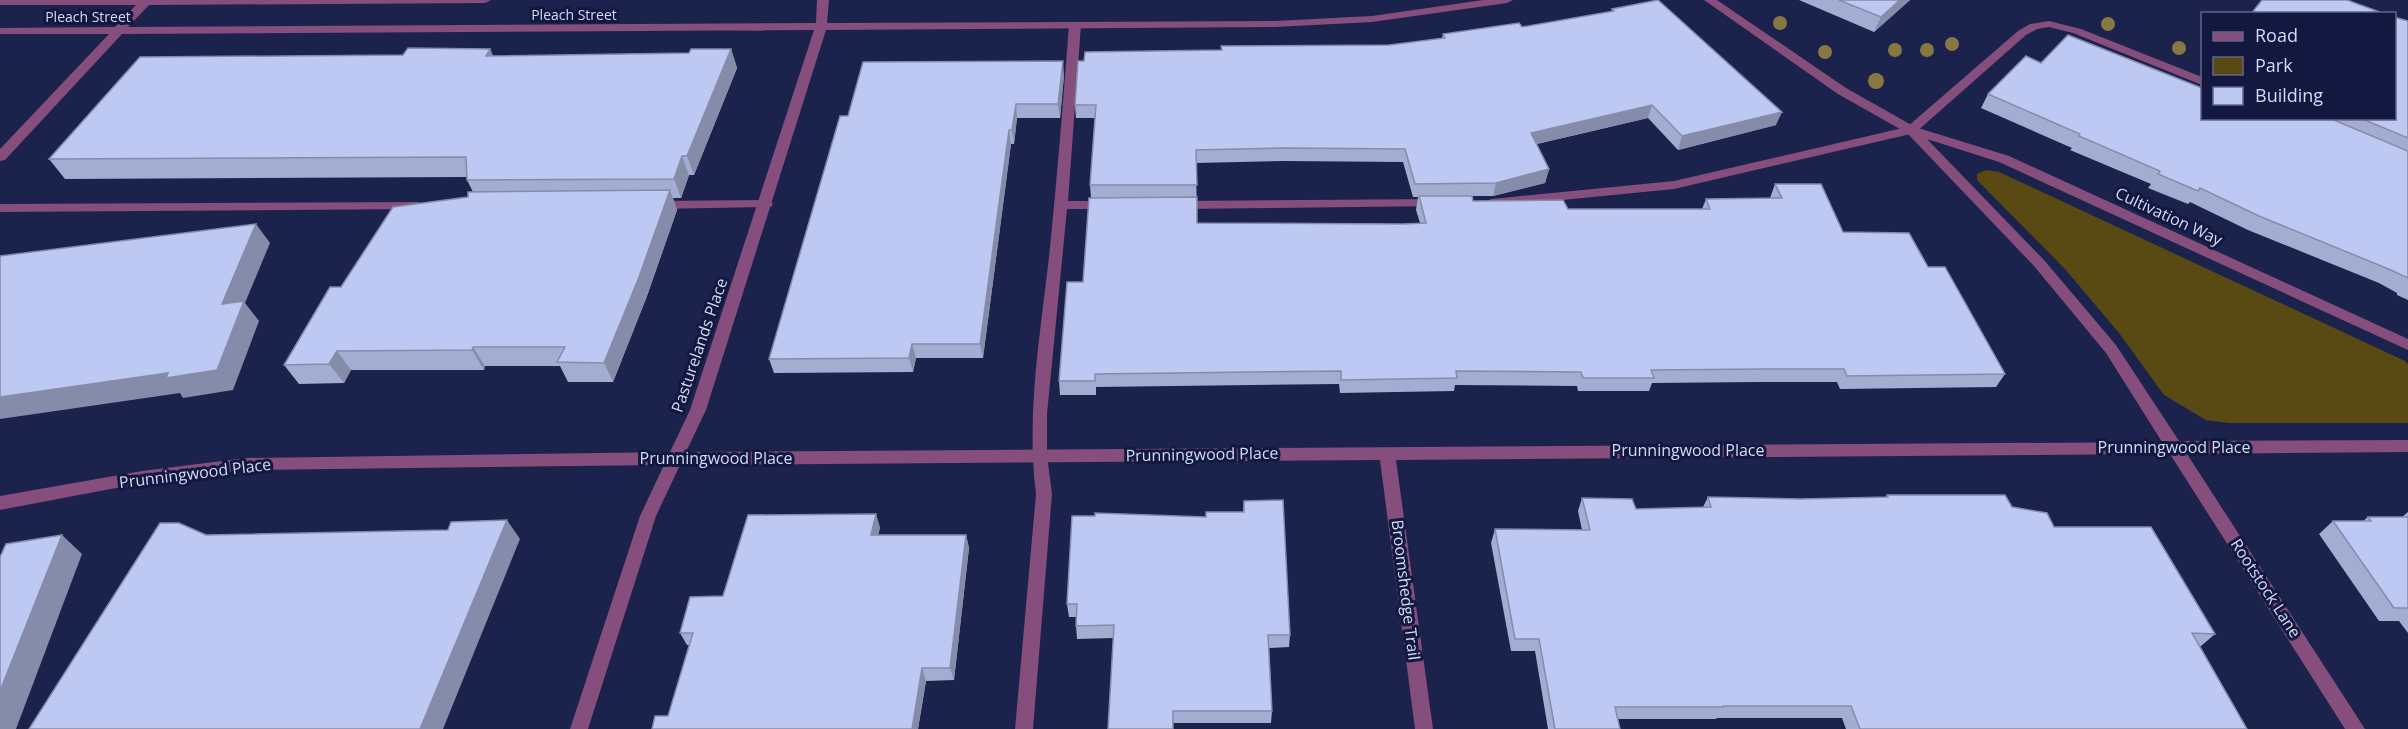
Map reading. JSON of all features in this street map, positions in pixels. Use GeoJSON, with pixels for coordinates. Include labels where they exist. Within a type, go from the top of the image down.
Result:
{"type":"FeatureCollection","features":[{"type":"Feature","properties":{"kind":"street","name":"Pleach Street"},"geometry":{"type":"LineString","coordinates":[[0,2],[485,0]]}},
{"type":"Feature","properties":{"kind":"street","name":"Pasturelands Place"},"geometry":{"type":"LineString","coordinates":[[579,729],[648,516],[698,410],[821,27],[823,0]]}},
{"type":"Feature","properties":{"kind":"street","name":"Pleach Street"},"geometry":{"type":"LineString","coordinates":[[0,31],[1275,24],[1372,19],[1508,0]]}},
{"type":"Feature","properties":{"kind":"street","name":"Cultivation Way"},"geometry":{"type":"LineString","coordinates":[[1710,0],[1842,91],[1911,130],[2004,159],[2408,345]]}},
{"type":"Feature","properties":{"kind":"street"},"geometry":{"type":"LineString","coordinates":[[0,157],[145,2]]}},
{"type":"Feature","properties":{"kind":"street"},"geometry":{"type":"LineString","coordinates":[[1474,203],[1674,185],[1911,130],[2022,33],[2034,26],[2049,24],[2077,31],[2201,81]]}},
{"type":"Feature","properties":{"kind":"street"},"geometry":{"type":"LineString","coordinates":[[1024,729],[1044,494],[1039,455],[1039,414],[1061,205],[1075,25]]}},
{"type":"Feature","properties":{"kind":"street","name":"Cultivation Way"},"geometry":{"type":"LineString","coordinates":[[1911,130],[2039,262],[2111,349],[2176,447]]}},
{"type":"Feature","properties":{"kind":"street"},"geometry":{"type":"LineString","coordinates":[[1167,205],[1451,203]]}},
{"type":"Feature","properties":{"kind":"street"},"geometry":{"type":"LineString","coordinates":[[643,205],[766,204]]}},
{"type":"Feature","properties":{"kind":"street"},"geometry":{"type":"LineString","coordinates":[[1061,205],[1120,205]]}},
{"type":"Feature","properties":{"kind":"street"},"geometry":{"type":"LineString","coordinates":[[0,208],[428,206]]}},
{"type":"Feature","properties":{"kind":"street","name":"Prunningwood Place"},"geometry":{"type":"LineString","coordinates":[[0,503],[142,477],[246,464],[351,461],[2408,446]]}},
{"type":"Feature","properties":{"kind":"street","name":"Rootstock Lane"},"geometry":{"type":"LineString","coordinates":[[2176,447],[2356,729]]}},
{"type":"Feature","properties":{"kind":"street","name":"Broomshedge Trail"},"geometry":{"type":"LineString","coordinates":[[1387,452],[1424,729]]}},
{"type":"Feature","properties":{"kind":"green space"},"geometry":{"type":"Polygon","coordinates":[[[1986,170],[1999,172],[2405,361],[2408,364],[2408,423],[2228,423],[2206,420],[2164,395],[2119,333],[2065,269],[1977,180],[1977,174],[1986,170]]]}},
{"type":"Feature","properties":{"kind":"building"},"geometry":{"type":"Polygon","coordinates":[[[1658,0],[1782,112],[1682,136],[1652,105],[1531,133],[1549,169],[1496,183],[1415,184],[1405,149],[1285,148],[1196,150],[1197,185],[1090,185],[1096,105],[1075,105],[1078,61],[1084,61],[1085,52],[1222,50],[1221,46],[1389,45],[1445,38],[1443,34],[1519,23],[1522,27],[1614,11],[1612,9],[1658,0]]]}},
{"type":"Feature","properties":{"kind":"building"},"geometry":{"type":"Polygon","coordinates":[[[1839,0],[1900,0],[1881,17],[1839,0]]]}},
{"type":"Feature","properties":{"kind":"building"},"geometry":{"type":"Polygon","coordinates":[[[2262,0],[2347,0],[2380,12],[2253,12],[2262,0]]]}},
{"type":"Feature","properties":{"kind":"building"},"geometry":{"type":"Polygon","coordinates":[[[2396,18],[2408,21],[2408,138],[2365,120],[2396,120],[2396,18]]]}},
{"type":"Feature","properties":{"kind":"building"},"geometry":{"type":"Polygon","coordinates":[[[2068,35],[2201,88],[2201,120],[2334,120],[2408,151],[2408,278],[2259,216],[2200,188],[2198,191],[2158,174],[2160,171],[1988,94],[2026,56],[2041,63],[2068,35]]]}},
{"type":"Feature","properties":{"kind":"building"},"geometry":{"type":"Polygon","coordinates":[[[408,48],[490,49],[486,56],[689,53],[691,49],[731,49],[687,156],[682,156],[674,179],[467,180],[466,157],[49,159],[140,57],[403,55],[408,48]]]}},
{"type":"Feature","properties":{"kind":"building"},"geometry":{"type":"Polygon","coordinates":[[[1063,61],[1058,104],[1016,104],[1012,130],[1009,130],[980,344],[912,344],[909,358],[769,359],[840,116],[848,116],[863,62],[1063,61]]]}},
{"type":"Feature","properties":{"kind":"building"},"geometry":{"type":"Polygon","coordinates":[[[1775,184],[1821,184],[1843,232],[1909,233],[1928,267],[1945,267],[2005,374],[1847,376],[1844,369],[1651,370],[1654,378],[1583,378],[1581,372],[1456,371],[1457,378],[1341,380],[1341,371],[1095,374],[1095,381],[1059,381],[1067,282],[1083,282],[1089,198],[1197,197],[1197,223],[1403,224],[1426,223],[1419,196],[1472,196],[1473,201],[1563,200],[1568,209],[1710,209],[1706,199],[1782,198],[1775,184]]]}},
{"type":"Feature","properties":{"kind":"building"},"geometry":{"type":"Polygon","coordinates":[[[670,190],[639,277],[604,363],[557,362],[565,347],[473,347],[472,350],[337,351],[329,364],[284,365],[330,287],[341,287],[393,207],[468,197],[468,192],[670,190]]]}},
{"type":"Feature","properties":{"kind":"building"},"geometry":{"type":"Polygon","coordinates":[[[256,224],[222,304],[244,301],[217,370],[166,378],[168,373],[0,397],[0,256],[256,224]]]}},
{"type":"Feature","properties":{"kind":"building"},"geometry":{"type":"Polygon","coordinates":[[[1887,495],[2005,495],[2012,507],[2047,513],[2054,527],[2151,527],[2215,634],[2192,633],[2247,729],[1860,729],[1851,706],[1723,706],[1615,707],[1620,729],[1555,729],[1539,639],[1515,639],[1495,529],[1590,530],[1582,498],[1632,499],[1636,509],[1711,507],[1708,497],[1801,499],[1888,497],[1887,495]]]}},
{"type":"Feature","properties":{"kind":"building"},"geometry":{"type":"Polygon","coordinates":[[[1283,500],[1290,635],[1268,635],[1272,711],[1173,711],[1173,729],[1108,729],[1114,625],[1076,626],[1077,604],[1067,604],[1072,516],[1095,516],[1095,513],[1206,517],[1206,512],[1244,512],[1244,501],[1283,500]]]}},
{"type":"Feature","properties":{"kind":"building"},"geometry":{"type":"Polygon","coordinates":[[[876,514],[871,535],[966,535],[950,668],[922,668],[912,729],[652,729],[655,716],[668,716],[693,633],[680,633],[690,597],[723,596],[748,515],[876,514]]]}},
{"type":"Feature","properties":{"kind":"building"},"geometry":{"type":"Polygon","coordinates":[[[2368,517],[2408,517],[2408,608],[2394,608],[2333,521],[2371,521],[2368,517]]]}},
{"type":"Feature","properties":{"kind":"building"},"geometry":{"type":"Polygon","coordinates":[[[507,520],[420,729],[29,729],[160,523],[179,523],[206,535],[448,530],[451,522],[507,520]]]}},
{"type":"Feature","properties":{"kind":"building"},"geometry":{"type":"Polygon","coordinates":[[[62,535],[0,691],[0,557],[6,544],[62,535]]]}}]}
